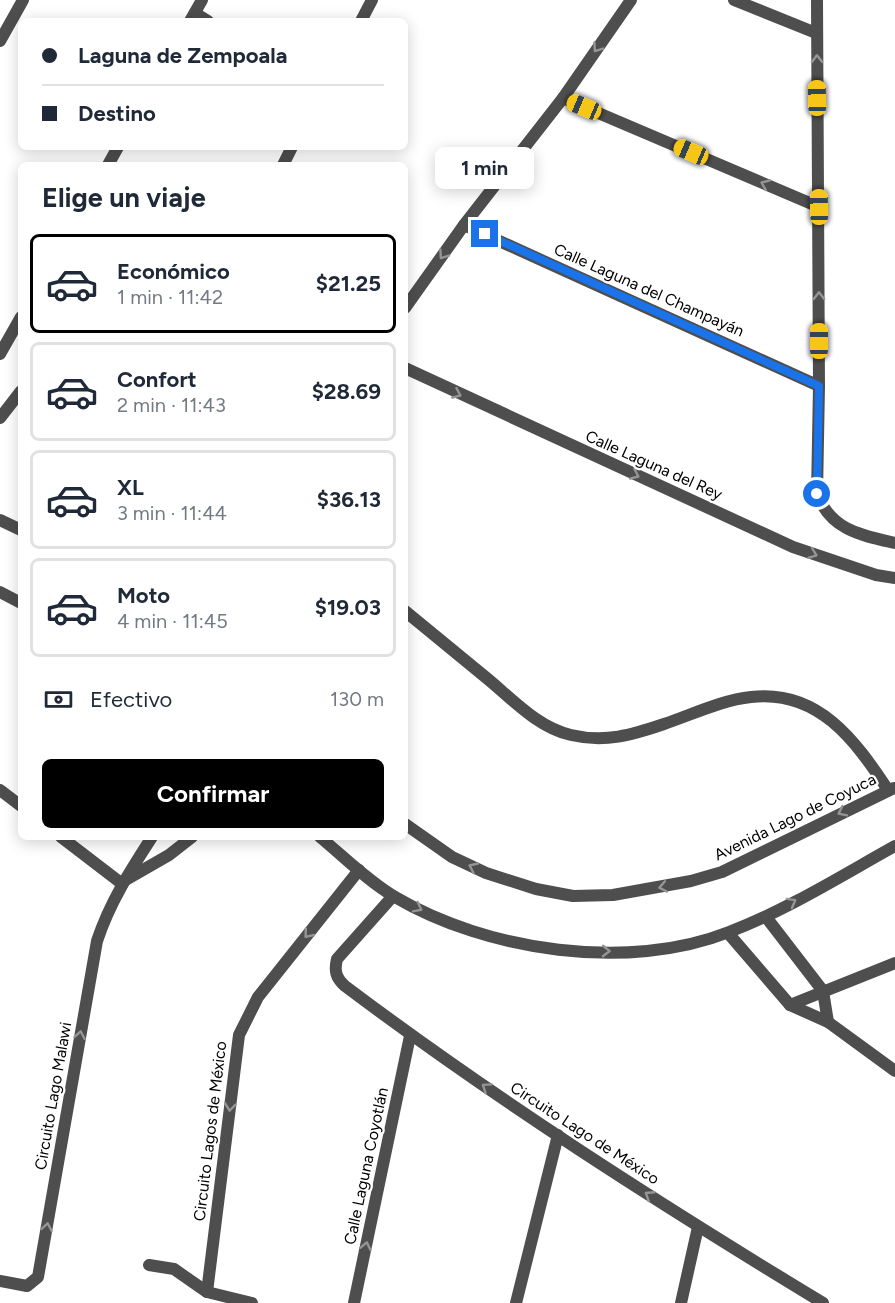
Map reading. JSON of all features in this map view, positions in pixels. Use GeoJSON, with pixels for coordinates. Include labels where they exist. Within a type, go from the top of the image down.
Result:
{"type":"FeatureCollection","features":[{"type":"Feature","properties":{"kind":"street"},"geometry":{"type":"LineString","coordinates":[[0,41],[23,0]]}},
{"type":"Feature","properties":{"kind":"street"},"geometry":{"type":"LineString","coordinates":[[193,17],[202,0]]}},
{"type":"Feature","properties":{"kind":"street"},"geometry":{"type":"LineString","coordinates":[[363,18],[372,0]]}},
{"type":"Feature","properties":{"kind":"street"},"geometry":{"type":"LineString","coordinates":[[408,304],[464,225],[563,98],[630,0]]}},
{"type":"Feature","properties":{"kind":"street"},"geometry":{"type":"LineString","coordinates":[[734,0],[816,33]]}},
{"type":"Feature","properties":{"kind":"street"},"geometry":{"type":"LineString","coordinates":[[817,0],[819,207],[817,494],[822,507],[842,528],[858,535],[895,543]]}},
{"type":"Feature","properties":{"kind":"street"},"geometry":{"type":"LineString","coordinates":[[563,98],[819,207]]}},
{"type":"Feature","properties":{"kind":"street","name":"Calle Laguna del Champayán"},"geometry":{"type":"LineString","coordinates":[[464,225],[819,386]]}},
{"type":"Feature","properties":{"kind":"street"},"geometry":{"type":"LineString","coordinates":[[0,354],[18,322]]}},
{"type":"Feature","properties":{"kind":"street","name":"Calle Laguna del Rey"},"geometry":{"type":"LineString","coordinates":[[408,369],[793,546],[836,563],[895,578]]}},
{"type":"Feature","properties":{"kind":"street"},"geometry":{"type":"LineString","coordinates":[[0,418],[18,395]]}},
{"type":"Feature","properties":{"kind":"street"},"geometry":{"type":"LineString","coordinates":[[0,520],[18,529]]}},
{"type":"Feature","properties":{"kind":"street"},"geometry":{"type":"LineString","coordinates":[[0,592],[18,601]]}},
{"type":"Feature","properties":{"kind":"street"},"geometry":{"type":"LineString","coordinates":[[408,613],[540,722],[569,735],[597,740],[628,736],[749,697],[782,699],[817,709],[837,724],[862,750],[891,789]]}},
{"type":"Feature","properties":{"kind":"street","name":"Avenida Lago de Coyuca"},"geometry":{"type":"LineString","coordinates":[[408,826],[452,857],[486,873],[536,889],[573,896],[613,895],[692,881],[722,872],[891,789]]}},
{"type":"Feature","properties":{"kind":"street"},"geometry":{"type":"LineString","coordinates":[[0,790],[18,804]]}},
{"type":"Feature","properties":{"kind":"street"},"geometry":{"type":"LineString","coordinates":[[65,840],[121,883],[169,855],[188,840]]}},
{"type":"Feature","properties":{"kind":"street","name":"Circuito Lago Malawi"},"geometry":{"type":"LineString","coordinates":[[0,1281],[27,1286],[38,1277],[97,941],[121,883],[150,840]]}},
{"type":"Feature","properties":{"kind":"street"},"geometry":{"type":"LineString","coordinates":[[324,840],[393,896],[433,916],[479,933],[531,945],[572,950],[648,950],[688,944],[728,933],[766,917],[895,846]]}},
{"type":"Feature","properties":{"kind":"street","name":"Circuito Lagos de México"},"geometry":{"type":"LineString","coordinates":[[207,1292],[239,1035],[258,997],[359,870]]}},
{"type":"Feature","properties":{"kind":"street","name":"Circuito Lago de México"},"geometry":{"type":"LineString","coordinates":[[393,896],[337,959],[335,969],[338,979],[410,1036],[558,1136],[698,1227],[823,1303]]}},
{"type":"Feature","properties":{"kind":"street"},"geometry":{"type":"LineString","coordinates":[[766,917],[823,991],[828,1022]]}},
{"type":"Feature","properties":{"kind":"street"},"geometry":{"type":"LineString","coordinates":[[728,933],[790,1005],[828,1022],[895,1071]]}},
{"type":"Feature","properties":{"kind":"street"},"geometry":{"type":"LineString","coordinates":[[790,1005],[895,963]]}},
{"type":"Feature","properties":{"kind":"street","name":"Calle Laguna Coyotlán"},"geometry":{"type":"LineString","coordinates":[[354,1303],[410,1036]]}},
{"type":"Feature","properties":{"kind":"street"},"geometry":{"type":"LineString","coordinates":[[516,1303],[558,1136]]}},
{"type":"Feature","properties":{"kind":"street"},"geometry":{"type":"LineString","coordinates":[[681,1303],[698,1227]]}},
{"type":"Feature","properties":{"kind":"street"},"geometry":{"type":"LineString","coordinates":[[149,1265],[174,1269],[207,1292],[252,1303]]}},
{"type":"Feature","properties":{"kind":"route"},"geometry":{"type":"LineString","coordinates":[[485,234],[819,386],[817,494]]}}]}
